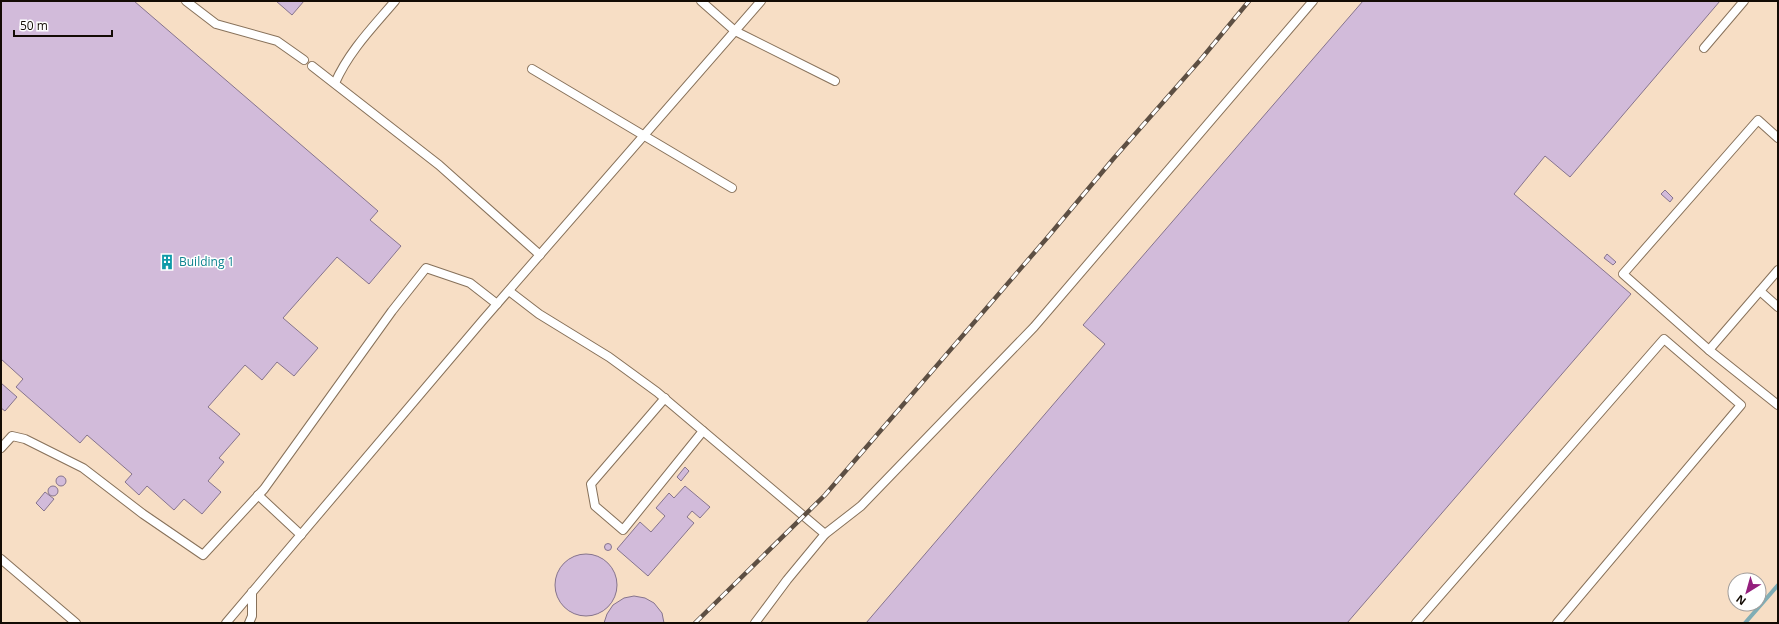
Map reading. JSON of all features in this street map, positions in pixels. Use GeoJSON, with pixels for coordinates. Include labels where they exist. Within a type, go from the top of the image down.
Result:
{"type":"FeatureCollection","features":[{"type":"Feature","properties":{"kind":"lane"},"geometry":{"type":"LineString","coordinates":[[186,1],[216,24],[277,41],[304,60]]}},
{"type":"Feature","properties":{"kind":"lane"},"geometry":{"type":"LineString","coordinates":[[335,83],[343,65],[365,35],[395,1]]}},
{"type":"Feature","properties":{"kind":"lane"},"geometry":{"type":"LineString","coordinates":[[701,1],[735,31],[835,81]]}},
{"type":"Feature","properties":{"kind":"lane"},"geometry":{"type":"LineString","coordinates":[[226,623],[497,304],[761,1]]}},
{"type":"Feature","properties":{"kind":"lane"},"geometry":{"type":"LineString","coordinates":[[755,623],[787,580],[825,534],[861,506],[1034,327],[1313,1]]}},
{"type":"Feature","properties":{"kind":"lane"},"geometry":{"type":"LineString","coordinates":[[1704,48],[1744,1]]}},
{"type":"Feature","properties":{"kind":"lane"},"geometry":{"type":"LineString","coordinates":[[312,66],[439,165],[540,256]]}},
{"type":"Feature","properties":{"kind":"lane"},"geometry":{"type":"LineString","coordinates":[[532,70],[732,188]]}},
{"type":"Feature","properties":{"kind":"lane"},"geometry":{"type":"LineString","coordinates":[[1778,138],[1758,120],[1623,274],[1709,350],[1778,405]]}},
{"type":"Feature","properties":{"kind":"lane"},"geometry":{"type":"LineString","coordinates":[[1,448],[12,436],[25,439],[83,468],[143,514],[203,555],[258,495],[392,311],[426,268],[470,283],[497,304]]}},
{"type":"Feature","properties":{"kind":"lane"},"geometry":{"type":"LineString","coordinates":[[1709,350],[1778,270]]}},
{"type":"Feature","properties":{"kind":"lane"},"geometry":{"type":"LineString","coordinates":[[509,291],[539,314],[609,357],[664,398],[825,534]]}},
{"type":"Feature","properties":{"kind":"lane"},"geometry":{"type":"LineString","coordinates":[[1760,291],[1778,307]]}},
{"type":"Feature","properties":{"kind":"lane"},"geometry":{"type":"LineString","coordinates":[[1416,623],[1664,339],[1741,405],[1557,623]]}},
{"type":"Feature","properties":{"kind":"lane"},"geometry":{"type":"LineString","coordinates":[[664,398],[591,484],[595,506],[624,530],[703,431]]}},
{"type":"Feature","properties":{"kind":"lane"},"geometry":{"type":"LineString","coordinates":[[258,495],[301,535]]}},
{"type":"Feature","properties":{"kind":"lane"},"geometry":{"type":"LineString","coordinates":[[1,559],[76,623]]}},
{"type":"Feature","properties":{"kind":"lane"},"geometry":{"type":"LineString","coordinates":[[249,623],[252,616],[252,592]]}},
{"type":"Feature","properties":{"kind":"building","name":"Building 1"},"geometry":{"type":"Polygon","coordinates":[[[1,1],[134,1],[378,211],[370,220],[401,246],[369,284],[337,257],[283,318],[318,348],[294,376],[277,362],[262,380],[245,365],[208,407],[240,434],[219,458],[224,462],[208,481],[221,492],[202,514],[184,499],[174,510],[147,486],[139,495],[125,482],[132,474],[87,435],[80,443],[16,387],[23,379],[1,359],[1,1]]]}},
{"type":"Feature","properties":{"kind":"building"},"geometry":{"type":"Polygon","coordinates":[[[276,1],[304,1],[292,15],[276,1]]]}},
{"type":"Feature","properties":{"kind":"building"},"geometry":{"type":"Polygon","coordinates":[[[1363,1],[1720,1],[1570,177],[1545,156],[1514,194],[1631,294],[1347,623],[866,623],[1105,344],[1083,325],[1363,1]]]}},
{"type":"Feature","properties":{"kind":"building"},"geometry":{"type":"Polygon","coordinates":[[[1665,190],[1673,198],[1670,202],[1661,194],[1665,190]]]}},
{"type":"Feature","properties":{"kind":"building"},"geometry":{"type":"Polygon","coordinates":[[[1607,254],[1616,262],[1613,265],[1604,258],[1607,254]]]}},
{"type":"Feature","properties":{"kind":"building"},"geometry":{"type":"Polygon","coordinates":[[[1,383],[17,397],[5,411],[1,408],[1,383]]]}},
{"type":"Feature","properties":{"kind":"building"},"geometry":{"type":"Polygon","coordinates":[[[685,467],[689,471],[681,481],[677,477],[685,467]]]}},
{"type":"Feature","properties":{"kind":"building"},"geometry":{"type":"Polygon","coordinates":[[[59,476],[63,476],[65,477],[65,485],[59,486],[56,483],[56,479],[59,476]]]}},
{"type":"Feature","properties":{"kind":"building"},"geometry":{"type":"Polygon","coordinates":[[[51,486],[55,486],[57,487],[57,495],[51,496],[48,493],[48,489],[51,486]]]}},
{"type":"Feature","properties":{"kind":"building"},"geometry":{"type":"Polygon","coordinates":[[[685,486],[710,507],[700,518],[692,511],[687,517],[694,523],[648,576],[617,549],[640,522],[651,532],[665,516],[656,508],[669,493],[674,498],[685,486]]]}},
{"type":"Feature","properties":{"kind":"building"},"geometry":{"type":"Polygon","coordinates":[[[45,492],[54,499],[44,511],[36,503],[45,492]]]}},
{"type":"Feature","properties":{"kind":"building"},"geometry":{"type":"Polygon","coordinates":[[[608,543],[612,547],[608,551],[604,547],[608,543]]]}},
{"type":"Feature","properties":{"kind":"building"},"geometry":{"type":"Polygon","coordinates":[[[586,554],[598,557],[608,563],[614,573],[617,585],[614,597],[608,607],[598,613],[586,616],[574,613],[564,607],[558,597],[555,585],[558,573],[564,563],[574,557],[586,554]]]}},
{"type":"Feature","properties":{"kind":"building"},"geometry":{"type":"Polygon","coordinates":[[[634,596],[645,598],[654,603],[662,613],[664,623],[604,623],[607,614],[613,605],[624,598],[634,596]]]}},
{"type":"Feature","properties":{"kind":"waterway"},"geometry":{"type":"LineString","coordinates":[[1745,623],[1778,585]]}},
{"type":"Feature","properties":{"kind":"railway"},"geometry":{"type":"LineString","coordinates":[[695,623],[825,495],[1047,238],[1114,158],[1202,58],[1249,1]]}},
{"type":"Feature","properties":{"kind":"place","name":"Building 1"},"geometry":{"type":"Point","coordinates":[167,262]}}]}
